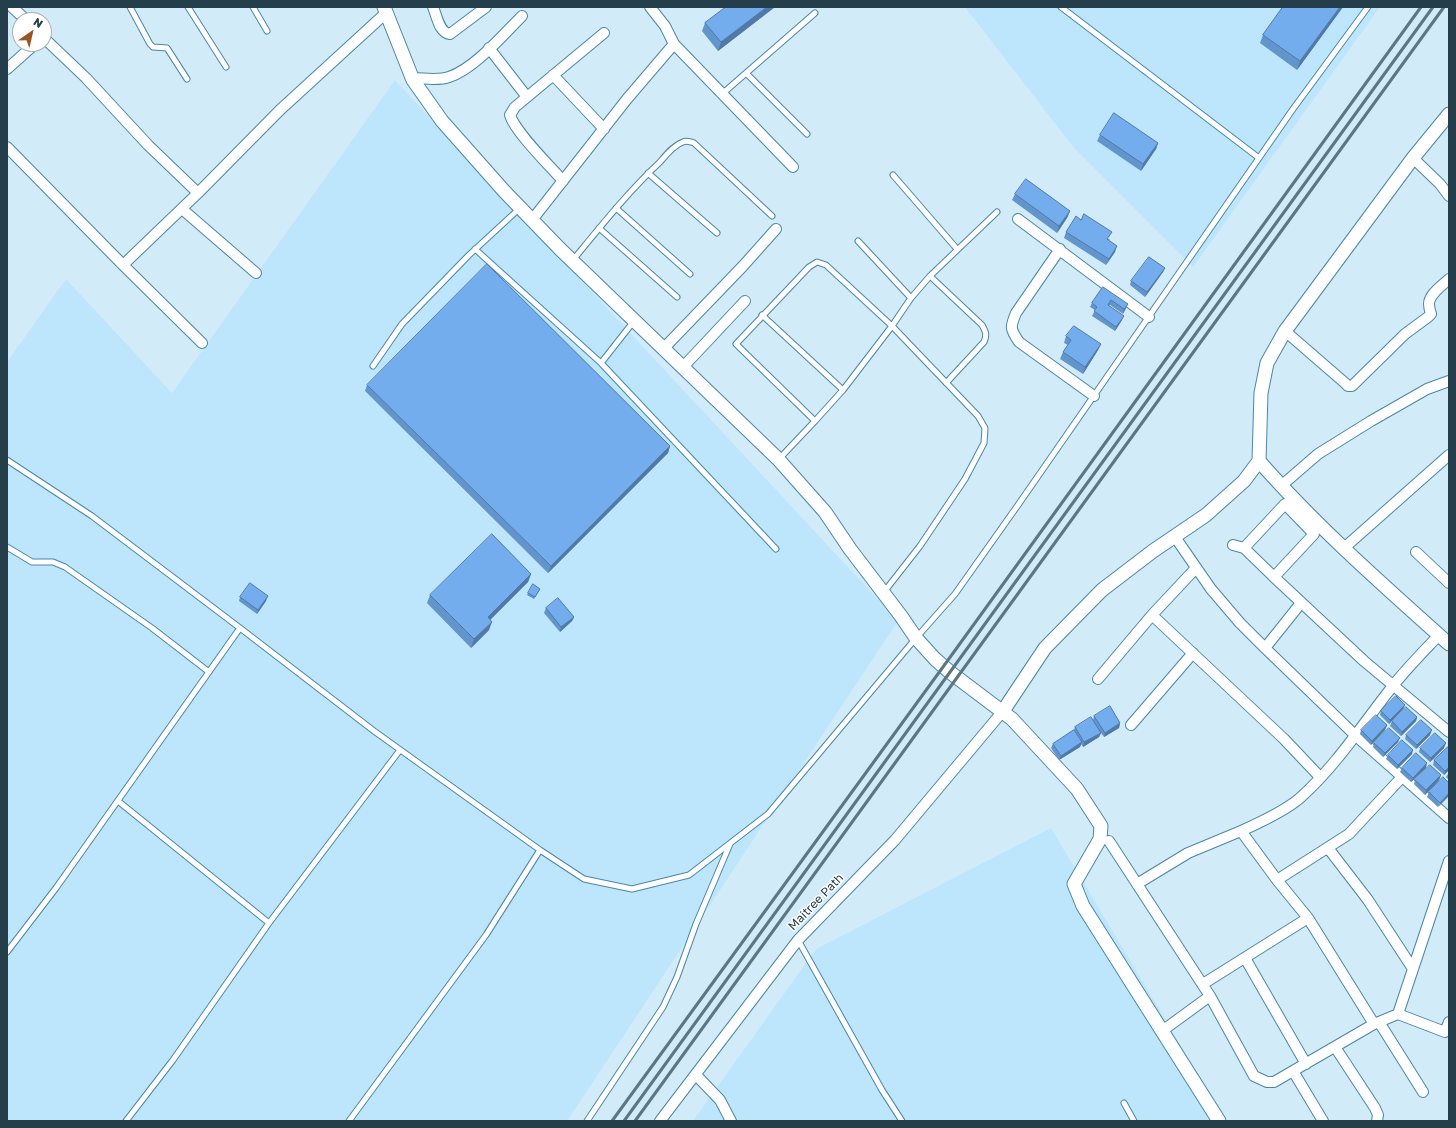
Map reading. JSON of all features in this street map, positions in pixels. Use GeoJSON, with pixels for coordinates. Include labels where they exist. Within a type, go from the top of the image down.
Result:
{"type":"FeatureCollection","features":[{"type":"Feature","properties":{"kind":"street"},"geometry":{"type":"LineString","coordinates":[[433,7],[440,26],[444,32],[450,34],[486,7]]}},
{"type":"Feature","properties":{"kind":"street"},"geometry":{"type":"LineString","coordinates":[[650,7],[665,26],[674,44],[793,167]]}},
{"type":"Feature","properties":{"kind":"street"},"geometry":{"type":"LineString","coordinates":[[123,265],[182,209],[280,110],[386,9],[412,78],[442,121],[520,208],[778,459],[825,512],[850,549],[884,592],[916,638],[943,667],[1012,719],[1077,789],[1100,826],[1100,839],[1074,884],[1083,906],[1219,1121]]}},
{"type":"Feature","properties":{"kind":"street"},"geometry":{"type":"LineString","coordinates":[[412,78],[435,79],[448,77],[463,71],[522,16]]}},
{"type":"Feature","properties":{"kind":"street"},"geometry":{"type":"LineString","coordinates":[[563,181],[522,134],[510,115],[527,96],[604,33]]}},
{"type":"Feature","properties":{"kind":"street"},"geometry":{"type":"LineString","coordinates":[[532,220],[674,44]]}},
{"type":"Feature","properties":{"kind":"street"},"geometry":{"type":"LineString","coordinates":[[52,46],[86,78],[148,145],[198,193]]}},
{"type":"Feature","properties":{"kind":"street"},"geometry":{"type":"LineString","coordinates":[[489,48],[527,96]]}},
{"type":"Feature","properties":{"kind":"street"},"geometry":{"type":"LineString","coordinates":[[7,69],[26,52]]}},
{"type":"Feature","properties":{"kind":"street"},"geometry":{"type":"LineString","coordinates":[[553,75],[604,129]]}},
{"type":"Feature","properties":{"kind":"street"},"geometry":{"type":"LineString","coordinates":[[1003,711],[1045,648],[1097,595],[1153,551],[1206,515],[1244,481],[1259,461],[1261,393],[1267,363],[1285,331],[1413,158],[1449,114]]}},
{"type":"Feature","properties":{"kind":"street"},"geometry":{"type":"LineString","coordinates":[[7,147],[202,343]]}},
{"type":"Feature","properties":{"kind":"street"},"geometry":{"type":"LineString","coordinates":[[1413,158],[1440,184],[1449,196]]}},
{"type":"Feature","properties":{"kind":"street"},"geometry":{"type":"LineString","coordinates":[[182,209],[256,273]]}},
{"type":"Feature","properties":{"kind":"street"},"geometry":{"type":"LineString","coordinates":[[1018,218],[1149,317]]}},
{"type":"Feature","properties":{"kind":"street"},"geometry":{"type":"LineString","coordinates":[[664,348],[776,229]]}},
{"type":"Feature","properties":{"kind":"street"},"geometry":{"type":"LineString","coordinates":[[1060,249],[1016,313],[1011,323],[1011,329],[1019,342],[1094,396]]}},
{"type":"Feature","properties":{"kind":"street"},"geometry":{"type":"LineString","coordinates":[[1285,331],[1348,386],[1352,386],[1405,334],[1428,317],[1430,314],[1430,300],[1449,279]]}},
{"type":"Feature","properties":{"kind":"street"},"geometry":{"type":"LineString","coordinates":[[682,367],[745,301]]}},
{"type":"Feature","properties":{"kind":"street"},"geometry":{"type":"LineString","coordinates":[[1281,486],[1318,454],[1426,389],[1449,381]]}},
{"type":"Feature","properties":{"kind":"street"},"geometry":{"type":"LineString","coordinates":[[1344,548],[1449,455]]}},
{"type":"Feature","properties":{"kind":"street"},"geometry":{"type":"LineString","coordinates":[[1259,461],[1281,486],[1344,548],[1449,644]]}},
{"type":"Feature","properties":{"kind":"street"},"geometry":{"type":"LineString","coordinates":[[1244,548],[1285,504],[1314,534],[1274,577]]}},
{"type":"Feature","properties":{"kind":"street"},"geometry":{"type":"LineString","coordinates":[[1175,537],[1211,589],[1265,648],[1356,736],[1449,818]]}},
{"type":"Feature","properties":{"kind":"street"},"geometry":{"type":"LineString","coordinates":[[1233,545],[1244,548],[1301,603],[1393,686],[1449,732]]}},
{"type":"Feature","properties":{"kind":"street"},"geometry":{"type":"LineString","coordinates":[[1416,552],[1449,583]]}},
{"type":"Feature","properties":{"kind":"street"},"geometry":{"type":"LineString","coordinates":[[1098,679],[1152,615],[1196,568]]}},
{"type":"Feature","properties":{"kind":"street"},"geometry":{"type":"LineString","coordinates":[[1265,648],[1301,603]]}},
{"type":"Feature","properties":{"kind":"street"},"geometry":{"type":"LineString","coordinates":[[1152,615],[1284,738],[1320,777]]}},
{"type":"Feature","properties":{"kind":"street"},"geometry":{"type":"LineString","coordinates":[[1137,884],[1188,853],[1264,821],[1299,799],[1356,736],[1393,686],[1439,635]]}},
{"type":"Feature","properties":{"kind":"street"},"geometry":{"type":"LineString","coordinates":[[1131,725],[1193,653]]}},
{"type":"Feature","properties":{"kind":"street","name":"Maitree Path"},"geometry":{"type":"LineString","coordinates":[[660,1121],[798,940],[895,840],[1003,711]]}},
{"type":"Feature","properties":{"kind":"street"},"geometry":{"type":"LineString","coordinates":[[1277,880],[1349,834],[1402,777]]}},
{"type":"Feature","properties":{"kind":"street"},"geometry":{"type":"LineString","coordinates":[[1241,831],[1277,880],[1308,918],[1422,1092]]}},
{"type":"Feature","properties":{"kind":"street"},"geometry":{"type":"LineString","coordinates":[[1109,841],[1210,996],[1254,1076],[1267,1082],[1274,1082],[1376,1023],[1398,1014],[1445,1032],[1449,1022]]}},
{"type":"Feature","properties":{"kind":"street"},"geometry":{"type":"LineString","coordinates":[[1328,848],[1368,900],[1413,969]]}},
{"type":"Feature","properties":{"kind":"street"},"geometry":{"type":"LineString","coordinates":[[1398,1014],[1449,862]]}},
{"type":"Feature","properties":{"kind":"street"},"geometry":{"type":"LineString","coordinates":[[1202,984],[1308,918]]}},
{"type":"Feature","properties":{"kind":"street"},"geometry":{"type":"LineString","coordinates":[[1245,958],[1306,1064]]}},
{"type":"Feature","properties":{"kind":"street"},"geometry":{"type":"LineString","coordinates":[[1162,1030],[1210,996]]}},
{"type":"Feature","properties":{"kind":"street"},"geometry":{"type":"LineString","coordinates":[[1335,1046],[1375,1108],[1378,1115],[1377,1121]]}},
{"type":"Feature","properties":{"kind":"street"},"geometry":{"type":"LineString","coordinates":[[1293,1071],[1323,1121]]}},
{"type":"Feature","properties":{"kind":"street"},"geometry":{"type":"LineString","coordinates":[[696,1075],[720,1100],[730,1121]]}},
{"type":"Feature","properties":{"kind":"lane"},"geometry":{"type":"LineString","coordinates":[[130,7],[150,44],[153,47],[166,48],[187,79]]}},
{"type":"Feature","properties":{"kind":"lane"},"geometry":{"type":"LineString","coordinates":[[188,7],[226,67]]}},
{"type":"Feature","properties":{"kind":"lane"},"geometry":{"type":"LineString","coordinates":[[253,7],[267,31]]}},
{"type":"Feature","properties":{"kind":"lane"},"geometry":{"type":"LineString","coordinates":[[1061,7],[1259,158]]}},
{"type":"Feature","properties":{"kind":"lane"},"geometry":{"type":"LineString","coordinates":[[7,460],[92,516],[400,750],[540,850],[584,879],[632,889],[689,875],[768,814],[916,638],[955,594],[1259,158],[1368,7]]}},
{"type":"Feature","properties":{"kind":"lane"},"geometry":{"type":"LineString","coordinates":[[722,94],[815,13]]}},
{"type":"Feature","properties":{"kind":"lane"},"geometry":{"type":"LineString","coordinates":[[746,73],[807,134]]}},
{"type":"Feature","properties":{"kind":"lane"},"geometry":{"type":"LineString","coordinates":[[573,260],[616,208],[648,173],[683,141],[694,143],[772,216]]}},
{"type":"Feature","properties":{"kind":"lane"},"geometry":{"type":"LineString","coordinates":[[648,173],[717,233]]}},
{"type":"Feature","properties":{"kind":"lane"},"geometry":{"type":"LineString","coordinates":[[892,175],[957,249]]}},
{"type":"Feature","properties":{"kind":"lane"},"geometry":{"type":"LineString","coordinates":[[373,366],[402,324],[476,249],[520,208]]}},
{"type":"Feature","properties":{"kind":"lane"},"geometry":{"type":"LineString","coordinates":[[616,208],[690,274]]}},
{"type":"Feature","properties":{"kind":"lane"},"geometry":{"type":"LineString","coordinates":[[778,459],[843,390],[892,326],[911,298],[930,276],[997,212]]}},
{"type":"Feature","properties":{"kind":"lane"},"geometry":{"type":"LineString","coordinates":[[599,228],[677,297]]}},
{"type":"Feature","properties":{"kind":"lane"},"geometry":{"type":"LineString","coordinates":[[858,241],[911,298]]}},
{"type":"Feature","properties":{"kind":"lane"},"geometry":{"type":"LineString","coordinates":[[476,249],[601,363],[776,549]]}},
{"type":"Feature","properties":{"kind":"lane"},"geometry":{"type":"LineString","coordinates":[[815,421],[736,344],[762,315],[809,268],[817,262],[826,264],[892,326],[978,416],[985,428],[984,443],[965,479],[920,546],[884,592]]}},
{"type":"Feature","properties":{"kind":"lane"},"geometry":{"type":"LineString","coordinates":[[930,276],[982,325],[986,336],[984,342],[946,383]]}},
{"type":"Feature","properties":{"kind":"lane"},"geometry":{"type":"LineString","coordinates":[[762,315],[843,390]]}},
{"type":"Feature","properties":{"kind":"lane"},"geometry":{"type":"LineString","coordinates":[[601,363],[635,320]]}},
{"type":"Feature","properties":{"kind":"lane"},"geometry":{"type":"LineString","coordinates":[[7,547],[32,562],[53,562],[65,567],[152,628],[209,672]]}},
{"type":"Feature","properties":{"kind":"lane"},"geometry":{"type":"LineString","coordinates":[[7,952],[56,888],[240,628]]}},
{"type":"Feature","properties":{"kind":"lane"},"geometry":{"type":"LineString","coordinates":[[126,1121],[173,1060],[270,923],[400,750]]}},
{"type":"Feature","properties":{"kind":"lane"},"geometry":{"type":"LineString","coordinates":[[118,801],[270,923]]}},
{"type":"Feature","properties":{"kind":"lane"},"geometry":{"type":"LineString","coordinates":[[587,1121],[663,1007],[677,977],[696,924],[730,844]]}},
{"type":"Feature","properties":{"kind":"lane"},"geometry":{"type":"LineString","coordinates":[[349,1121],[486,935],[540,850]]}},
{"type":"Feature","properties":{"kind":"lane"},"geometry":{"type":"LineString","coordinates":[[798,940],[882,1090],[902,1121]]}},
{"type":"Feature","properties":{"kind":"lane"},"geometry":{"type":"LineString","coordinates":[[1124,1103],[1134,1121]]}},
{"type":"Feature","properties":{"kind":"shaded area"},"geometry":{"type":"Polygon","coordinates":[[[965,7],[1380,7],[1193,267],[1074,148],[965,7]]]}},
{"type":"Feature","properties":{"kind":"shaded area"},"geometry":{"type":"Polygon","coordinates":[[[395,80],[898,621],[567,1121],[7,1121],[7,362],[66,279],[172,393],[395,80]]]}},
{"type":"Feature","properties":{"kind":"shaded area"},"geometry":{"type":"Polygon","coordinates":[[[1051,828],[1226,1121],[693,1121],[816,949],[1051,828]]]}},
{"type":"Feature","properties":{"kind":"building"},"geometry":{"type":"Polygon","coordinates":[[[726,7],[767,7],[721,42],[705,23],[726,7]]]}},
{"type":"Feature","properties":{"kind":"building"},"geometry":{"type":"Polygon","coordinates":[[[1283,7],[1340,7],[1300,61],[1263,35],[1283,7]]]}},
{"type":"Feature","properties":{"kind":"building"},"geometry":{"type":"Polygon","coordinates":[[[1114,113],[1158,143],[1143,164],[1100,135],[1114,113]]]}},
{"type":"Feature","properties":{"kind":"building"},"geometry":{"type":"Polygon","coordinates":[[[1026,179],[1070,211],[1059,226],[1015,194],[1026,179]]]}},
{"type":"Feature","properties":{"kind":"building"},"geometry":{"type":"Polygon","coordinates":[[[1084,214],[1112,232],[1107,239],[1117,246],[1109,259],[1066,232],[1076,216],[1081,220],[1084,214]]]}},
{"type":"Feature","properties":{"kind":"building"},"geometry":{"type":"Polygon","coordinates":[[[1149,257],[1165,268],[1147,292],[1131,281],[1149,257]]]}},
{"type":"Feature","properties":{"kind":"building"},"geometry":{"type":"Polygon","coordinates":[[[487,264],[670,446],[551,566],[367,385],[487,264]]]}},
{"type":"Feature","properties":{"kind":"building"},"geometry":{"type":"Polygon","coordinates":[[[1103,287],[1128,304],[1124,309],[1111,300],[1108,305],[1124,316],[1116,327],[1094,311],[1097,307],[1092,303],[1103,287]]]}},
{"type":"Feature","properties":{"kind":"building"},"geometry":{"type":"Polygon","coordinates":[[[1074,326],[1101,344],[1085,367],[1063,352],[1071,340],[1066,336],[1074,326]]]}},
{"type":"Feature","properties":{"kind":"building"},"geometry":{"type":"Polygon","coordinates":[[[492,534],[531,574],[488,617],[492,622],[474,639],[430,595],[492,534]]]}},
{"type":"Feature","properties":{"kind":"building"},"geometry":{"type":"Polygon","coordinates":[[[250,583],[268,596],[258,610],[240,597],[250,583]]]}},
{"type":"Feature","properties":{"kind":"building"},"geometry":{"type":"Polygon","coordinates":[[[533,584],[540,589],[535,597],[528,593],[533,584]]]}},
{"type":"Feature","properties":{"kind":"building"},"geometry":{"type":"Polygon","coordinates":[[[558,598],[574,617],[561,627],[546,608],[558,598]]]}},
{"type":"Feature","properties":{"kind":"building"},"geometry":{"type":"Polygon","coordinates":[[[1396,696],[1405,705],[1390,720],[1381,711],[1396,696]]]}},
{"type":"Feature","properties":{"kind":"building"},"geometry":{"type":"Polygon","coordinates":[[[1110,706],[1120,723],[1105,733],[1094,716],[1110,706]]]}},
{"type":"Feature","properties":{"kind":"building"},"geometry":{"type":"Polygon","coordinates":[[[1406,707],[1417,717],[1402,732],[1392,721],[1406,707]]]}},
{"type":"Feature","properties":{"kind":"building"},"geometry":{"type":"Polygon","coordinates":[[[1376,715],[1387,725],[1372,741],[1361,730],[1376,715]]]}},
{"type":"Feature","properties":{"kind":"building"},"geometry":{"type":"Polygon","coordinates":[[[1091,717],[1101,733],[1084,742],[1075,727],[1091,717]]]}},
{"type":"Feature","properties":{"kind":"building"},"geometry":{"type":"Polygon","coordinates":[[[1421,720],[1432,730],[1417,745],[1406,735],[1421,720]]]}},
{"type":"Feature","properties":{"kind":"building"},"geometry":{"type":"Polygon","coordinates":[[[1389,728],[1400,738],[1385,753],[1374,743],[1389,728]]]}},
{"type":"Feature","properties":{"kind":"building"},"geometry":{"type":"Polygon","coordinates":[[[1074,730],[1082,742],[1061,756],[1053,744],[1074,730]]]}},
{"type":"Feature","properties":{"kind":"building"},"geometry":{"type":"Polygon","coordinates":[[[1435,733],[1446,743],[1431,758],[1420,748],[1435,733]]]}},
{"type":"Feature","properties":{"kind":"building"},"geometry":{"type":"Polygon","coordinates":[[[1402,740],[1413,750],[1398,765],[1388,755],[1402,740]]]}},
{"type":"Feature","properties":{"kind":"building"},"geometry":{"type":"Polygon","coordinates":[[[1449,746],[1449,767],[1445,771],[1434,760],[1449,746]]]}},
{"type":"Feature","properties":{"kind":"building"},"geometry":{"type":"Polygon","coordinates":[[[1416,753],[1427,763],[1413,778],[1402,768],[1416,753]]]}},
{"type":"Feature","properties":{"kind":"building"},"geometry":{"type":"Polygon","coordinates":[[[1430,765],[1441,775],[1426,790],[1415,780],[1430,765]]]}},
{"type":"Feature","properties":{"kind":"building"},"geometry":{"type":"Polygon","coordinates":[[[1443,777],[1449,783],[1449,793],[1440,803],[1429,792],[1443,777]]]}},
{"type":"Feature","properties":{"kind":"railway"},"geometry":{"type":"LineString","coordinates":[[612,1121],[1421,7]]}},
{"type":"Feature","properties":{"kind":"railway"},"geometry":{"type":"LineString","coordinates":[[624,1121],[1433,7]]}},
{"type":"Feature","properties":{"kind":"railway"},"geometry":{"type":"LineString","coordinates":[[635,1121],[1444,7]]}}]}
